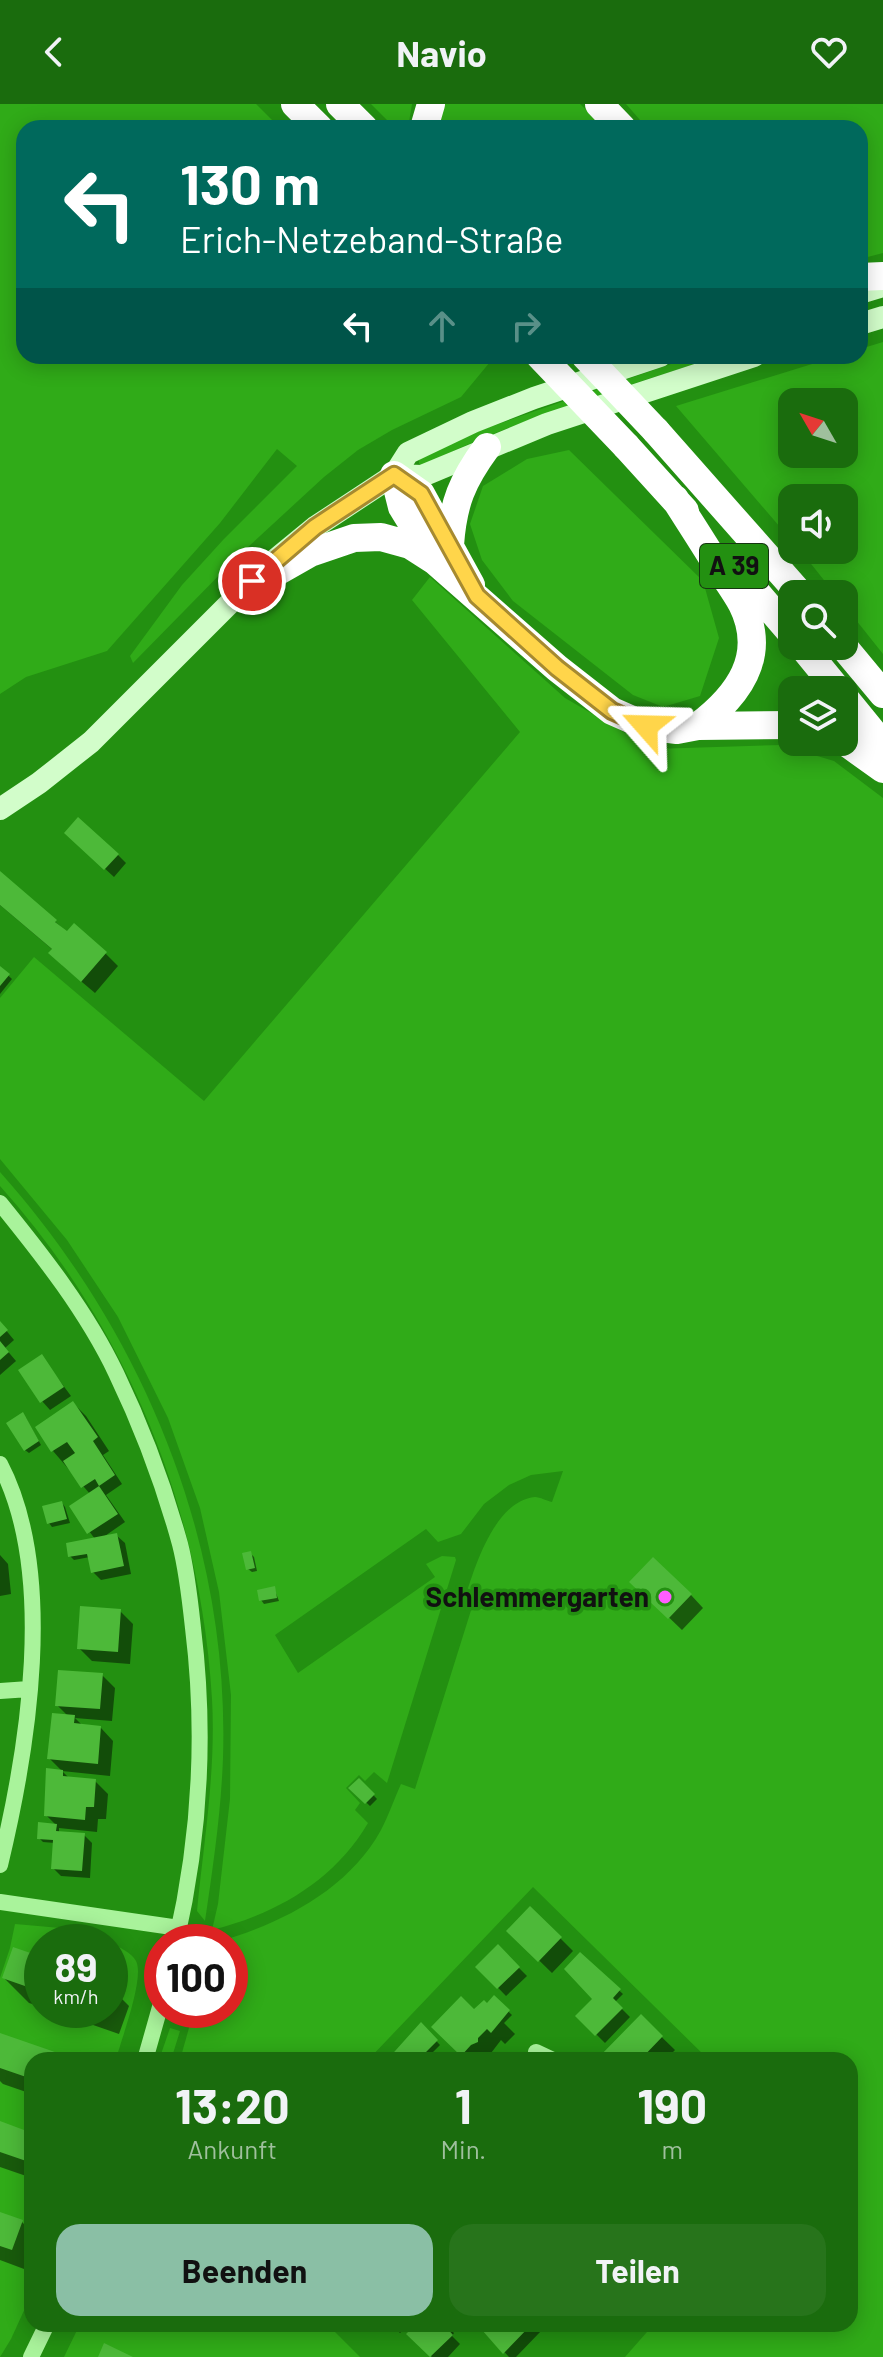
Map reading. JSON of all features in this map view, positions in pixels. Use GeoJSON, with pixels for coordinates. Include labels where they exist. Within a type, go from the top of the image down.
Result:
{"type":"FeatureCollection","features":[{"type":"Feature","properties":{"kind":"highway"},"geometry":{"type":"LineString","coordinates":[[295,104],[311,120]]}},
{"type":"Feature","properties":{"kind":"highway"},"geometry":{"type":"LineString","coordinates":[[340,104],[356,120]]}},
{"type":"Feature","properties":{"kind":"highway"},"geometry":{"type":"LineString","coordinates":[[599,104],[614,120]]}},
{"type":"Feature","properties":{"kind":"highway","name":"A 39"},"geometry":{"type":"LineString","coordinates":[[548,364],[675,499],[778,618]]}},
{"type":"Feature","properties":{"kind":"highway","name":"A 39"},"geometry":{"type":"LineString","coordinates":[[593,364],[788,580]]}},
{"type":"Feature","properties":{"kind":"highway"},"geometry":{"type":"LineString","coordinates":[[442,553],[456,501],[467,476],[487,447]]}},
{"type":"Feature","properties":{"kind":"highway"},"geometry":{"type":"LineString","coordinates":[[394,475],[421,494],[442,553],[477,596],[557,668],[612,711],[646,726],[677,730],[698,726],[778,725]]}},
{"type":"Feature","properties":{"kind":"highway"},"geometry":{"type":"LineString","coordinates":[[675,499],[742,605],[751,638],[752,650],[745,675],[735,693],[698,726]]}},
{"type":"Feature","properties":{"kind":"highway"},"geometry":{"type":"LineString","coordinates":[[240,593],[310,553],[354,538],[381,537],[442,553]]}},
{"type":"Feature","properties":{"kind":"highway"},"geometry":{"type":"LineString","coordinates":[[813,660],[827,676]]}},
{"type":"Feature","properties":{"kind":"highway"},"geometry":{"type":"LineString","coordinates":[[855,660],[883,694]]}},
{"type":"Feature","properties":{"kind":"highway"},"geometry":{"type":"LineString","coordinates":[[858,714],[883,745]]}},
{"type":"Feature","properties":{"kind":"highway"},"geometry":{"type":"LineString","coordinates":[[858,751],[883,769]]}},
{"type":"Feature","properties":{"kind":"street"},"geometry":{"type":"LineString","coordinates":[[0,809],[91,742],[265,568],[315,527],[394,475],[408,453],[473,422],[637,364]]}},
{"type":"Feature","properties":{"kind":"street"},"geometry":{"type":"LineString","coordinates":[[394,475],[422,476],[547,424],[730,364]]}},
{"type":"Feature","properties":{"kind":"street"},"geometry":{"type":"LineString","coordinates":[[0,1203],[76,1305],[116,1373],[164,1493],[181,1547],[200,1685],[200,1745],[193,1856],[179,1924]]}},
{"type":"Feature","properties":{"kind":"street"},"geometry":{"type":"LineString","coordinates":[[0,1464],[20,1519],[29,1567],[32,1632],[24,1750],[0,1865]]}},
{"type":"Feature","properties":{"kind":"street"},"geometry":{"type":"LineString","coordinates":[[0,1691],[29,1689]]}},
{"type":"Feature","properties":{"kind":"street"},"geometry":{"type":"LineString","coordinates":[[0,1902],[144,1929]]}},
{"type":"Feature","properties":{"kind":"street"},"geometry":{"type":"LineString","coordinates":[[147,2052],[154,2028]]}},
{"type":"Feature","properties":{"kind":"street"},"geometry":{"type":"LineString","coordinates":[[31,2357],[43,2332]]}},
{"type":"Feature","properties":{"kind":"green space"},"geometry":{"type":"Polygon","coordinates":[[[0,104],[256,104],[272,120],[16,120],[16,364],[488,364],[461,397],[392,430],[358,450],[324,477],[235,559],[133,663],[130,656],[182,585],[297,466],[277,449],[220,523],[107,651],[26,677],[0,694],[0,104]]]}},
{"type":"Feature","properties":{"kind":"green space"},"geometry":{"type":"Polygon","coordinates":[[[371,104],[412,104],[409,120],[387,120],[371,104]]]}},
{"type":"Feature","properties":{"kind":"green space"},"geometry":{"type":"Polygon","coordinates":[[[445,104],[580,104],[597,120],[440,120],[445,104]]]}},
{"type":"Feature","properties":{"kind":"green space"},"geometry":{"type":"Polygon","coordinates":[[[626,104],[883,104],[883,253],[868,257],[868,120],[640,120],[626,104]]]}},
{"type":"Feature","properties":{"kind":"green space"},"geometry":{"type":"Polygon","coordinates":[[[883,342],[883,654],[858,623],[858,580],[824,580],[811,564],[858,564],[858,484],[778,484],[778,525],[676,406],[812,364],[868,364],[868,347],[883,342]]]}},
{"type":"Feature","properties":{"kind":"green space"},"geometry":{"type":"Polygon","coordinates":[[[671,364],[696,364],[570,405],[419,464],[419,460],[427,454],[481,430],[671,364]]]}},
{"type":"Feature","properties":{"kind":"green space"},"geometry":{"type":"Polygon","coordinates":[[[569,450],[703,581],[719,638],[700,696],[663,707],[633,695],[513,601],[482,560],[470,524],[483,486],[527,459],[569,450]]]}},
{"type":"Feature","properties":{"kind":"green space"},"geometry":{"type":"Polygon","coordinates":[[[430,577],[565,698],[653,749],[778,745],[778,756],[817,756],[834,761],[883,798],[883,2357],[625,2357],[647,2332],[858,2332],[858,2052],[701,2052],[533,1887],[376,2052],[182,2052],[189,2028],[248,2028],[248,1931],[311,1902],[331,1887],[367,1851],[384,1824],[401,1784],[415,1789],[473,1604],[464,1601],[480,1555],[497,1523],[508,1510],[521,1501],[535,1497],[552,1502],[563,1471],[531,1475],[509,1485],[484,1504],[461,1534],[438,1542],[426,1529],[275,1635],[298,1673],[435,1577],[426,1564],[442,1556],[455,1557],[387,1783],[374,1772],[365,1781],[359,1775],[346,1788],[360,1803],[355,1810],[368,1823],[338,1862],[301,1892],[259,1915],[233,1924],[213,1924],[230,1799],[231,1695],[219,1592],[200,1508],[168,1418],[118,1317],[67,1240],[0,1159],[0,998],[34,957],[204,1101],[520,732],[412,600],[430,577]]]}},
{"type":"Feature","properties":{"kind":"green space"},"geometry":{"type":"Polygon","coordinates":[[[0,1172],[51,1234],[96,1301],[135,1371],[168,1444],[193,1520],[211,1598],[221,1677],[222,1779],[205,1921],[197,1911],[211,1779],[212,1699],[205,1628],[192,1559],[174,1491],[150,1424],[120,1360],[85,1299],[45,1241],[0,1186],[0,1172]]]}},
{"type":"Feature","properties":{"kind":"green space"},"geometry":{"type":"Polygon","coordinates":[[[15,1924],[24,1925],[24,2028],[125,2028],[118,2052],[24,2052],[24,2311],[0,2357],[0,1978],[15,1924]]]}},
{"type":"Feature","properties":{"kind":"green space"},"geometry":{"type":"Polygon","coordinates":[[[128,1953],[136,1961],[138,1969],[128,2018],[128,1953]]]}},
{"type":"Feature","properties":{"kind":"green space"},"geometry":{"type":"Polygon","coordinates":[[[170,2028],[180,2031],[173,2052],[162,2052],[170,2028]]]}},
{"type":"Feature","properties":{"kind":"green space"},"geometry":{"type":"Polygon","coordinates":[[[76,2332],[335,2332],[360,2357],[64,2357],[76,2332]]]}},
{"type":"Feature","properties":{"kind":"building"},"geometry":{"type":"Polygon","coordinates":[[[78,817],[119,854],[104,870],[64,833],[78,817]]]}},
{"type":"Feature","properties":{"kind":"building"},"geometry":{"type":"Polygon","coordinates":[[[0,871],[57,920],[55,922],[67,931],[74,923],[107,952],[81,982],[48,953],[52,949],[0,905],[0,871]]]}},
{"type":"Feature","properties":{"kind":"building"},"geometry":{"type":"Polygon","coordinates":[[[0,966],[10,974],[0,986],[0,966]]]}},
{"type":"Feature","properties":{"kind":"building"},"geometry":{"type":"Polygon","coordinates":[[[0,1321],[8,1330],[0,1337],[0,1321]]]}},
{"type":"Feature","properties":{"kind":"building"},"geometry":{"type":"Polygon","coordinates":[[[0,1341],[9,1352],[0,1360],[0,1341]]]}},
{"type":"Feature","properties":{"kind":"building"},"geometry":{"type":"Polygon","coordinates":[[[42,1354],[64,1387],[40,1403],[18,1370],[42,1354]]]}},
{"type":"Feature","properties":{"kind":"building"},"geometry":{"type":"Polygon","coordinates":[[[73,1401],[98,1437],[93,1441],[115,1475],[99,1486],[95,1479],[81,1488],[63,1461],[75,1453],[67,1442],[51,1452],[35,1427],[73,1401]]]}},
{"type":"Feature","properties":{"kind":"building"},"geometry":{"type":"Polygon","coordinates":[[[23,1412],[39,1441],[24,1451],[6,1423],[23,1412]]]}},
{"type":"Feature","properties":{"kind":"building"},"geometry":{"type":"Polygon","coordinates":[[[99,1486],[118,1514],[87,1534],[69,1506],[99,1486]]]}},
{"type":"Feature","properties":{"kind":"building"},"geometry":{"type":"Polygon","coordinates":[[[62,1501],[67,1519],[47,1524],[42,1506],[62,1501]]]}},
{"type":"Feature","properties":{"kind":"building"},"geometry":{"type":"Polygon","coordinates":[[[117,1533],[124,1566],[91,1573],[87,1554],[68,1557],[66,1543],[117,1533]]]}},
{"type":"Feature","properties":{"kind":"building"},"geometry":{"type":"Polygon","coordinates":[[[251,1551],[255,1568],[246,1570],[242,1553],[251,1551]]]}},
{"type":"Feature","properties":{"kind":"building"},"geometry":{"type":"Polygon","coordinates":[[[653,1557],[692,1594],[668,1619],[629,1582],[653,1557]]]}},
{"type":"Feature","properties":{"kind":"building"},"geometry":{"type":"Polygon","coordinates":[[[275,1586],[277,1598],[259,1601],[257,1590],[275,1586]]]}},
{"type":"Feature","properties":{"kind":"building"},"geometry":{"type":"Polygon","coordinates":[[[80,1606],[121,1609],[118,1652],[77,1649],[80,1606]]]}},
{"type":"Feature","properties":{"kind":"building"},"geometry":{"type":"Polygon","coordinates":[[[58,1670],[103,1673],[100,1709],[55,1706],[58,1670]]]}},
{"type":"Feature","properties":{"kind":"building"},"geometry":{"type":"Polygon","coordinates":[[[52,1713],[75,1715],[74,1723],[101,1726],[98,1764],[47,1759],[52,1713]]]}},
{"type":"Feature","properties":{"kind":"building"},"geometry":{"type":"Polygon","coordinates":[[[46,1768],[63,1770],[63,1776],[96,1779],[94,1807],[86,1807],[85,1820],[44,1816],[46,1768]]]}},
{"type":"Feature","properties":{"kind":"building"},"geometry":{"type":"Polygon","coordinates":[[[359,1778],[375,1794],[365,1804],[348,1788],[359,1778]]]}},
{"type":"Feature","properties":{"kind":"building"},"geometry":{"type":"Polygon","coordinates":[[[38,1822],[57,1824],[56,1831],[85,1833],[82,1871],[51,1869],[53,1840],[37,1839],[38,1822]]]}},
{"type":"Feature","properties":{"kind":"building"},"geometry":{"type":"Polygon","coordinates":[[[530,1906],[562,1937],[538,1962],[506,1931],[530,1906]]]}},
{"type":"Feature","properties":{"kind":"building"},"geometry":{"type":"Polygon","coordinates":[[[498,1944],[520,1967],[497,1989],[475,1967],[498,1944]]]}},
{"type":"Feature","properties":{"kind":"building"},"geometry":{"type":"Polygon","coordinates":[[[13,1947],[24,1951],[24,1986],[2,1978],[13,1947]]]}},
{"type":"Feature","properties":{"kind":"building"},"geometry":{"type":"Polygon","coordinates":[[[580,1952],[621,1989],[613,1998],[623,2008],[595,2036],[575,2016],[592,1999],[564,1969],[580,1952]]]}},
{"type":"Feature","properties":{"kind":"building"},"geometry":{"type":"Polygon","coordinates":[[[494,1995],[510,2010],[491,2033],[487,2029],[478,2042],[465,2052],[457,2052],[431,2027],[461,1996],[474,2009],[484,2000],[487,2003],[494,1995]]]}},
{"type":"Feature","properties":{"kind":"building"},"geometry":{"type":"Polygon","coordinates":[[[641,2014],[663,2036],[648,2052],[604,2052],[641,2014]]]}},
{"type":"Feature","properties":{"kind":"building"},"geometry":{"type":"Polygon","coordinates":[[[421,2022],[438,2040],[426,2052],[394,2052],[421,2022]]]}},
{"type":"Feature","properties":{"kind":"building"},"geometry":{"type":"Polygon","coordinates":[[[0,2033],[55,2052],[24,2052],[24,2076],[0,2068],[0,2033]]]}},
{"type":"Feature","properties":{"kind":"building"},"geometry":{"type":"Polygon","coordinates":[[[0,2121],[24,2130],[24,2160],[0,2152],[0,2121]]]}},
{"type":"Feature","properties":{"kind":"building"},"geometry":{"type":"Polygon","coordinates":[[[0,2212],[23,2220],[12,2250],[0,2246],[0,2212]]]}},
{"type":"Feature","properties":{"kind":"building"},"geometry":{"type":"Polygon","coordinates":[[[450,2332],[453,2335],[430,2357],[406,2334],[450,2332]]]}},
{"type":"Feature","properties":{"kind":"building"},"geometry":{"type":"Polygon","coordinates":[[[484,2332],[524,2332],[503,2354],[484,2332]]]}},
{"type":"Feature","properties":{"kind":"building"},"geometry":{"type":"Polygon","coordinates":[[[104,2343],[133,2357],[98,2357],[104,2343]]]}},
{"type":"Feature","properties":{"kind":"place","name":"Schlemmergarten"},"geometry":{"type":"Point","coordinates":[665,1597]}},
{"type":"Feature","properties":{"kind":"route"},"geometry":{"type":"LineString","coordinates":[[252,581],[315,527],[394,475],[421,494],[477,596],[557,668],[612,711],[646,726]]}}]}
